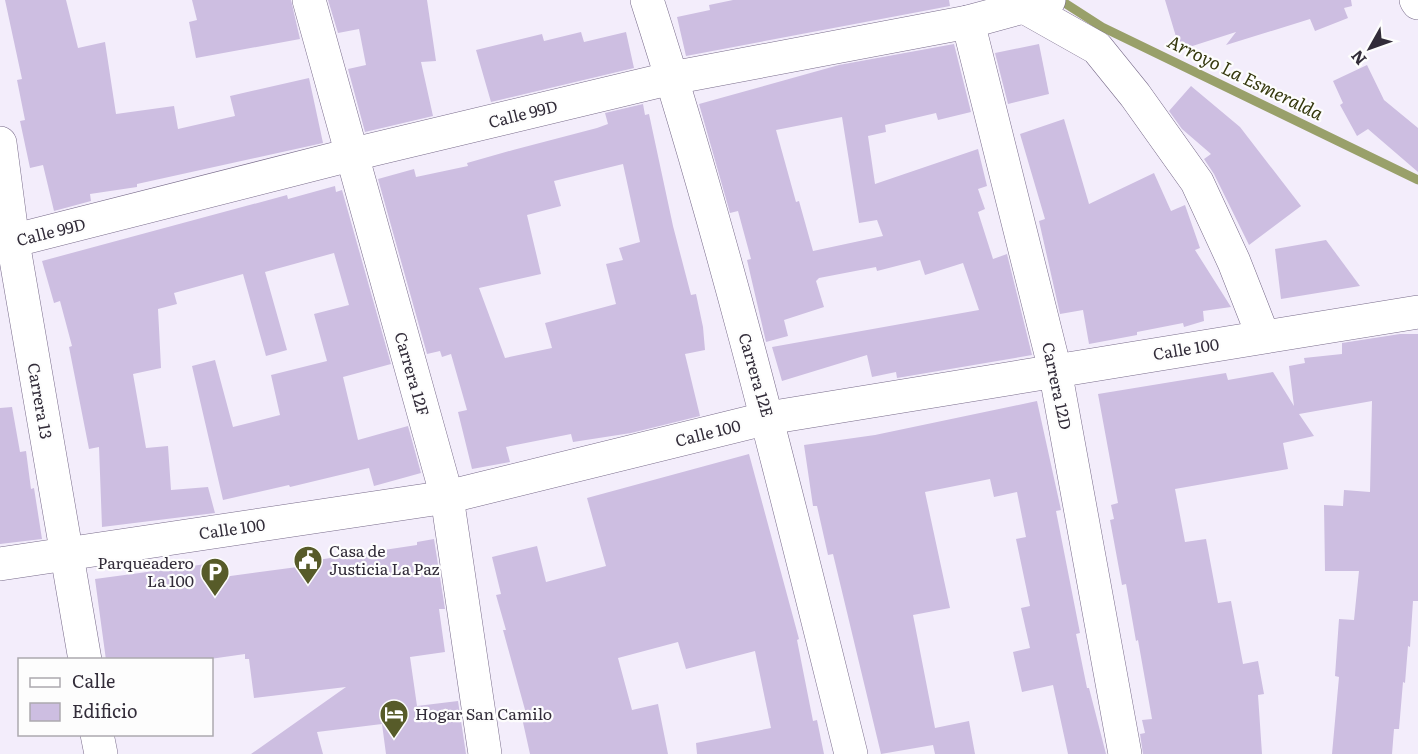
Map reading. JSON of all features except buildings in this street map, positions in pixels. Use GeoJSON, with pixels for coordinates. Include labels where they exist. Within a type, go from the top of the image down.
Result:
{"type":"FeatureCollection","features":[{"type":"Feature","properties":{"kind":"street","name":"Carrera 12F"},"geometry":{"type":"LineString","coordinates":[[309,0],[350,155],[447,497],[485,754]]}},
{"type":"Feature","properties":{"kind":"street","name":"Carrera 12E"},"geometry":{"type":"LineString","coordinates":[[647,0],[672,78],[768,418],[850,754]]}},
{"type":"Feature","properties":{"kind":"street","name":"Calle 99D"},"geometry":{"type":"LineString","coordinates":[[6,243],[350,155],[672,78],[968,22],[1039,3]]}},
{"type":"Feature","properties":{"kind":"street"},"geometry":{"type":"LineString","coordinates":[[1039,3],[1097,48],[1136,95],[1197,182],[1234,262],[1263,336]]}},
{"type":"Feature","properties":{"kind":"street","name":"Carrera 12D"},"geometry":{"type":"LineString","coordinates":[[968,22],[1055,370],[1125,754]]}},
{"type":"Feature","properties":{"kind":"street","name":"Carrera 13"},"geometry":{"type":"LineString","coordinates":[[0,143],[6,243],[67,554],[85,658]]}},
{"type":"Feature","properties":{"kind":"street","name":"Calle 100"},"geometry":{"type":"LineString","coordinates":[[0,564],[447,497],[768,418],[1418,312]]}},
{"type":"Feature","properties":{"kind":"street"},"geometry":{"type":"LineString","coordinates":[[98,736],[101,754]]}},
{"type":"Feature","properties":{"kind":"waterway","name":"Arroyo La Esmeralda"},"geometry":{"type":"LineString","coordinates":[[1060,0],[1102,27],[1418,180]]}},
{"type":"Feature","properties":{"kind":"place","name":"Casa de Justicia La Paz"},"geometry":{"type":"Point","coordinates":[308,586]}},
{"type":"Feature","properties":{"kind":"place","name":"Parqueadero La 100"},"geometry":{"type":"Point","coordinates":[215,598]}},
{"type":"Feature","properties":{"kind":"place","name":"Hogar San Camilo"},"geometry":{"type":"Point","coordinates":[394,740]}}]}
